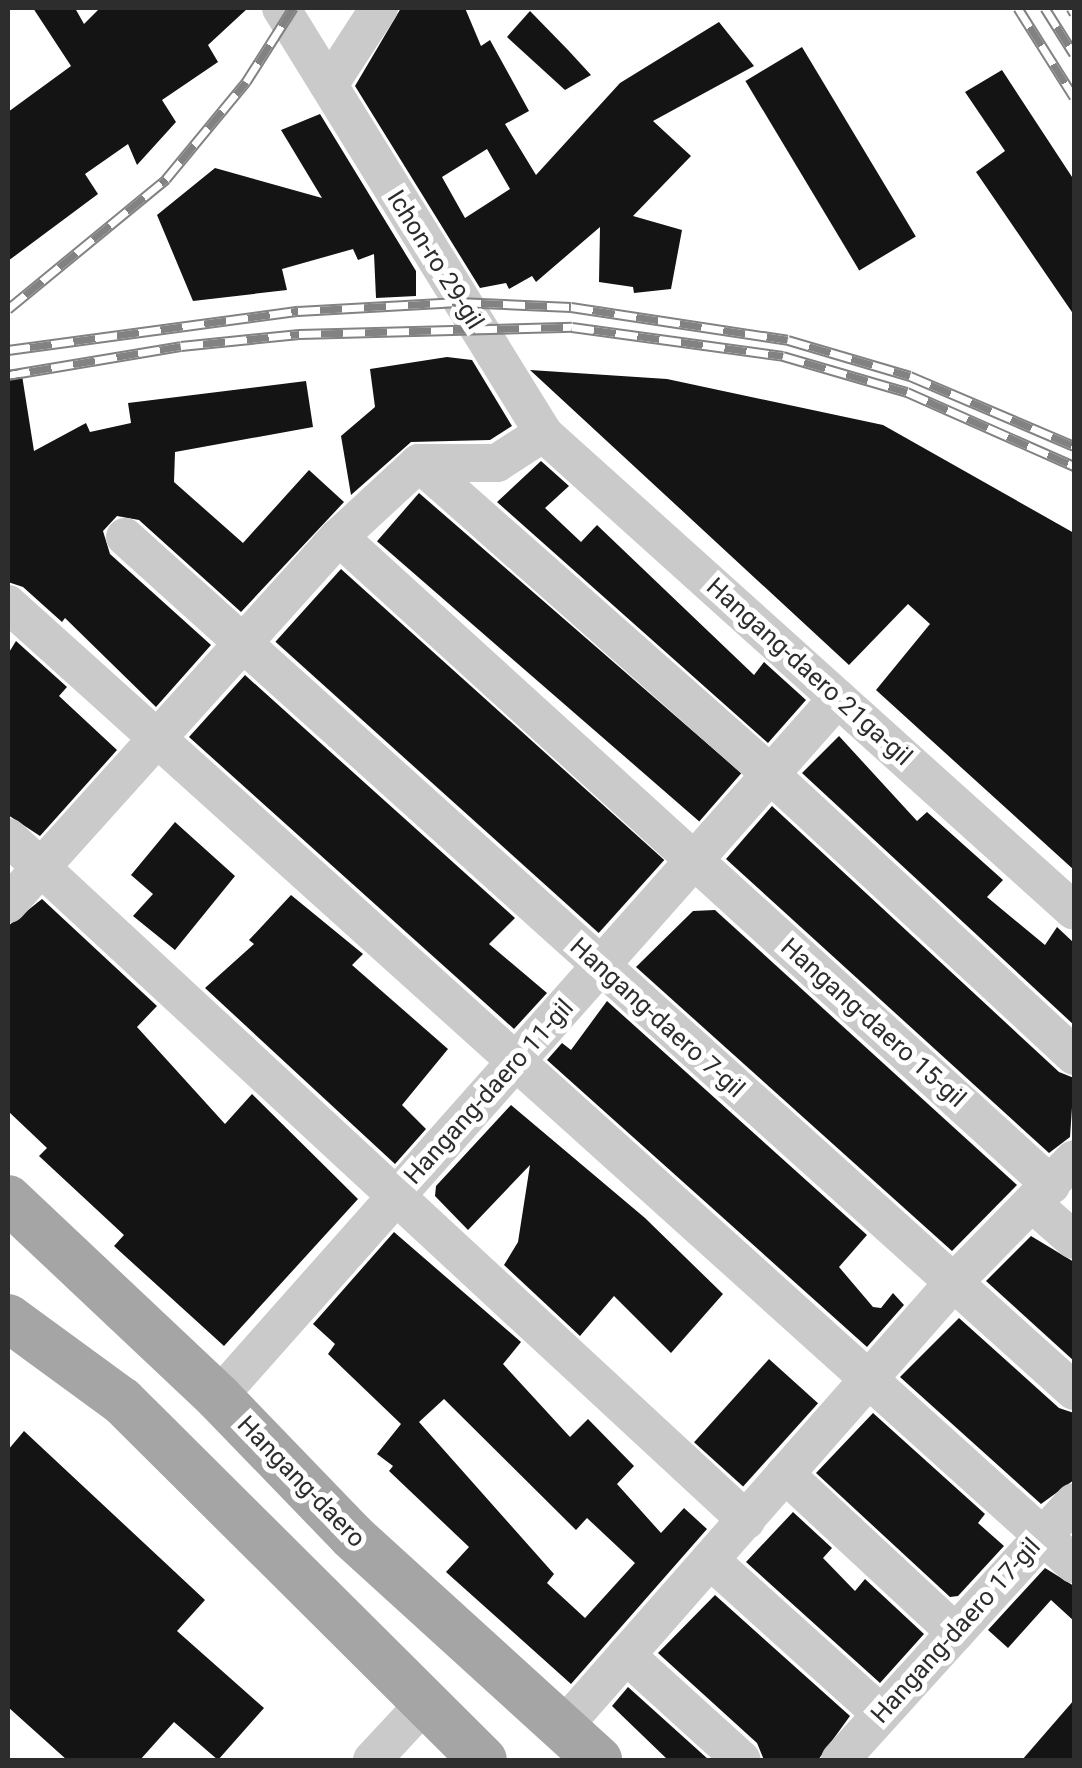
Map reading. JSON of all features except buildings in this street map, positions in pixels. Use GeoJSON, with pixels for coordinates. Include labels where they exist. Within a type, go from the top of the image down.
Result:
{"type":"FeatureCollection","features":[{"type":"Feature","properties":{"kind":"main road","name":"Hangang-daero"},"geometry":{"type":"LineString","coordinates":[[8,1199],[218,1396],[352,1536],[598,1760]]}},
{"type":"Feature","properties":{"kind":"main road"},"geometry":{"type":"LineString","coordinates":[[8,1318],[122,1401],[483,1760]]}},
{"type":"Feature","properties":{"kind":"street","name":"Ichon-ro 29-gil"},"geometry":{"type":"LineString","coordinates":[[281,8],[542,433]]}},
{"type":"Feature","properties":{"kind":"street"},"geometry":{"type":"LineString","coordinates":[[329,86],[379,8]]}},
{"type":"Feature","properties":{"kind":"street"},"geometry":{"type":"LineString","coordinates":[[8,904],[338,537],[419,463],[497,462],[542,433]]}},
{"type":"Feature","properties":{"kind":"street","name":"Hangang-daero 21ga-gil"},"geometry":{"type":"LineString","coordinates":[[542,433],[1074,911]]}},
{"type":"Feature","properties":{"kind":"street"},"geometry":{"type":"LineString","coordinates":[[419,463],[770,774],[1074,1056]]}},
{"type":"Feature","properties":{"kind":"street","name":"Hangang-daero 7-gil"},"geometry":{"type":"LineString","coordinates":[[125,537],[239,644],[1074,1391]]}},
{"type":"Feature","properties":{"kind":"street"},"geometry":{"type":"LineString","coordinates":[[338,537],[694,862]]}},
{"type":"Feature","properties":{"kind":"street"},"geometry":{"type":"LineString","coordinates":[[8,604],[867,1382],[1074,1564]]}},
{"type":"Feature","properties":{"kind":"street","name":"Hangang-daero 11-gil"},"geometry":{"type":"LineString","coordinates":[[218,1396],[838,698]]}},
{"type":"Feature","properties":{"kind":"street"},"geometry":{"type":"LineString","coordinates":[[8,837],[746,1520]]}},
{"type":"Feature","properties":{"kind":"street","name":"Hangang-daero 15-gil"},"geometry":{"type":"LineString","coordinates":[[694,862],[1053,1183],[1074,1240]]}},
{"type":"Feature","properties":{"kind":"street"},"geometry":{"type":"LineString","coordinates":[[563,1727],[953,1284],[1053,1183]]}},
{"type":"Feature","properties":{"kind":"street"},"geometry":{"type":"LineString","coordinates":[[785,1474],[956,1633]]}},
{"type":"Feature","properties":{"kind":"street","name":"Hangang-daero 17-gil"},"geometry":{"type":"LineString","coordinates":[[840,1760],[1074,1502]]}},
{"type":"Feature","properties":{"kind":"street"},"geometry":{"type":"LineString","coordinates":[[710,1560],[881,1714]]}},
{"type":"Feature","properties":{"kind":"street"},"geometry":{"type":"LineString","coordinates":[[626,1655],[742,1760]]}},
{"type":"Feature","properties":{"kind":"street"},"geometry":{"type":"LineString","coordinates":[[372,1760],[425,1703]]}},
{"type":"Feature","properties":{"kind":"railway"},"geometry":{"type":"LineString","coordinates":[[8,309],[166,179],[246,82],[293,8]]}},
{"type":"Feature","properties":{"kind":"railway"},"geometry":{"type":"LineString","coordinates":[[1018,8],[1074,97]]}},
{"type":"Feature","properties":{"kind":"railway"},"geometry":{"type":"LineString","coordinates":[[1045,8],[1074,54]]}},
{"type":"Feature","properties":{"kind":"railway"},"geometry":{"type":"LineString","coordinates":[[1071,8],[1074,13]]}},
{"type":"Feature","properties":{"kind":"railway"},"geometry":{"type":"LineString","coordinates":[[8,350],[298,311],[459,302],[571,307],[788,340],[910,376],[1074,446]]}},
{"type":"Feature","properties":{"kind":"railway"},"geometry":{"type":"LineString","coordinates":[[8,375],[181,346],[299,334],[572,327],[783,356],[907,392],[1074,466]]}}]}
